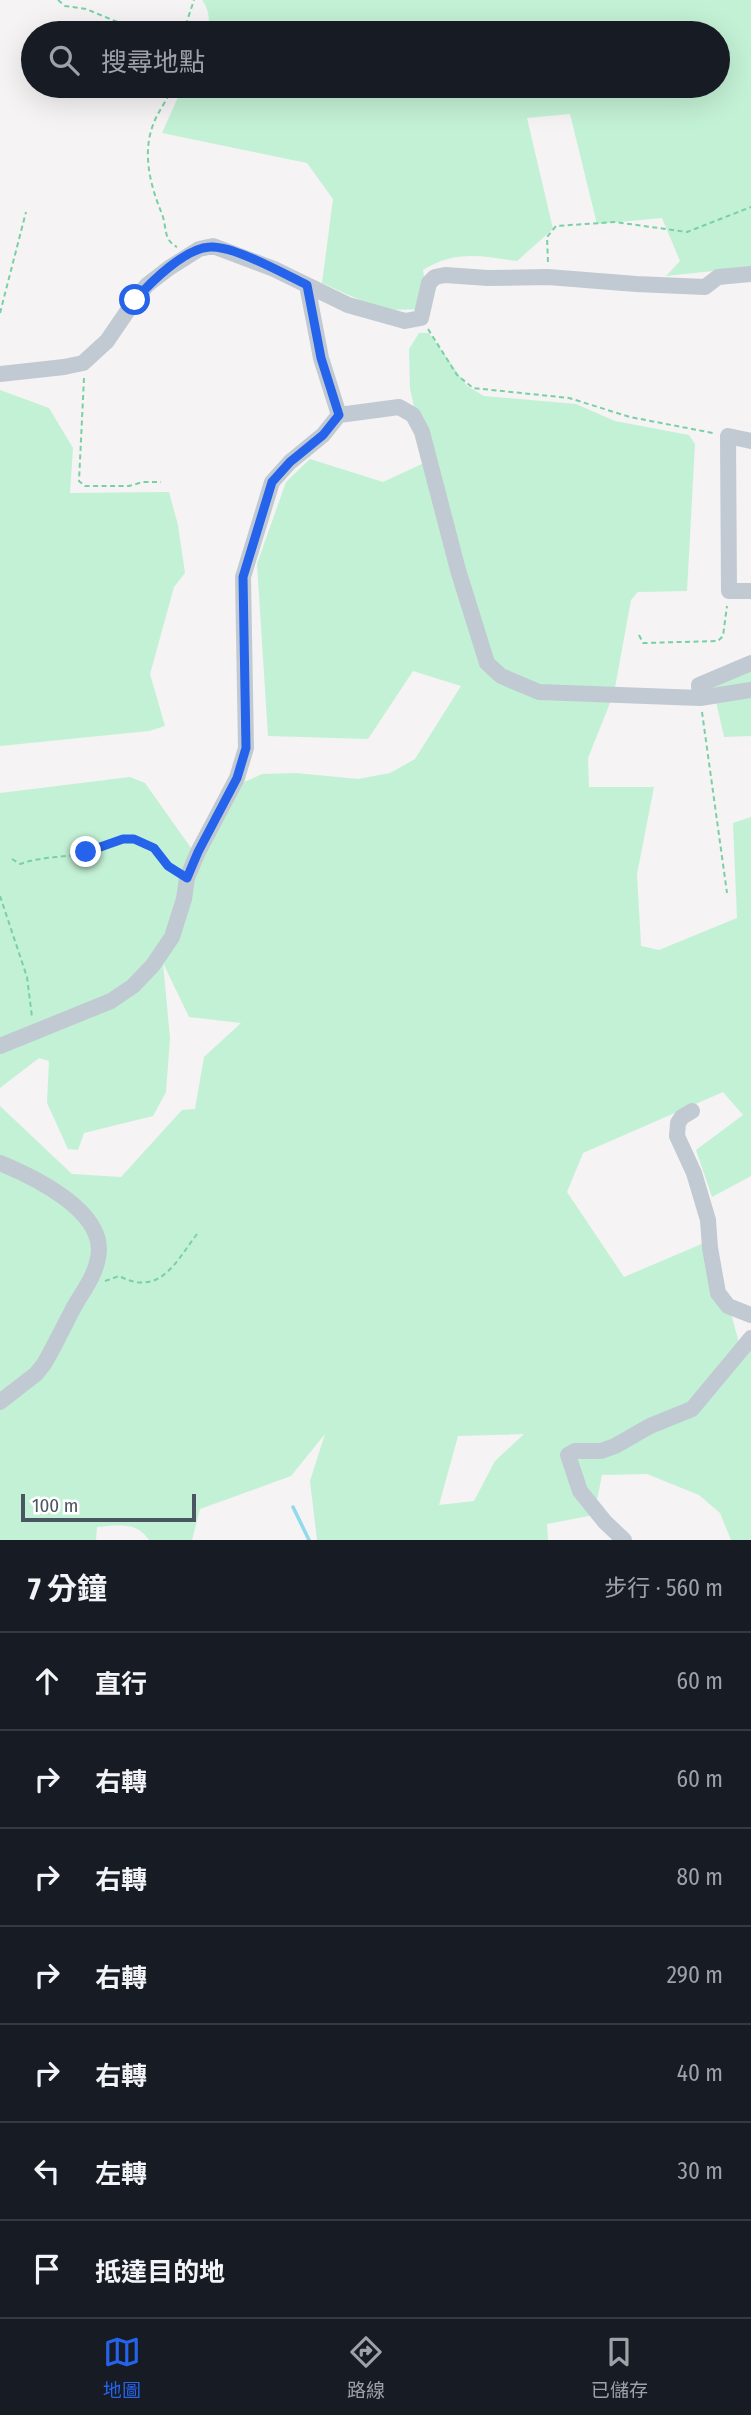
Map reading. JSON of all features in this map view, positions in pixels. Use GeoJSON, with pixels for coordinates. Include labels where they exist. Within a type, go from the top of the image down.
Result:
{"type":"FeatureCollection","features":[{"type":"Feature","properties":{"kind":"street"},"geometry":{"type":"LineString","coordinates":[[0,374],[64,368],[83,363],[107,341],[148,285],[199,248],[213,246],[274,269],[348,305],[405,321],[421,318],[429,284],[435,277],[445,275],[488,278],[548,277],[705,286],[718,277],[751,274]]}},
{"type":"Feature","properties":{"kind":"street"},"geometry":{"type":"LineString","coordinates":[[307,285],[321,358],[339,415]]}},
{"type":"Feature","properties":{"kind":"street"},"geometry":{"type":"LineString","coordinates":[[0,1046],[111,1001],[133,986],[153,965],[172,937],[184,899],[187,878],[237,778],[246,748],[243,577],[272,482],[290,462],[323,435],[339,415],[399,407],[413,415],[422,432],[458,570],[487,663],[500,676],[539,692],[700,698],[751,690]]}},
{"type":"Feature","properties":{"kind":"street"},"geometry":{"type":"LineString","coordinates":[[751,441],[728,436],[729,591],[751,591]]}},
{"type":"Feature","properties":{"kind":"street"},"geometry":{"type":"LineString","coordinates":[[700,698],[699,685],[751,663]]}},
{"type":"Feature","properties":{"kind":"street"},"geometry":{"type":"LineString","coordinates":[[692,1111],[678,1123],[677,1136],[694,1172],[708,1220],[718,1293],[728,1306],[751,1315]]}},
{"type":"Feature","properties":{"kind":"street"},"geometry":{"type":"LineString","coordinates":[[0,1163],[74,1204],[99,1242],[98,1258],[91,1278],[44,1364],[36,1374],[0,1402]]}},
{"type":"Feature","properties":{"kind":"street"},"geometry":{"type":"LineString","coordinates":[[624,1540],[579,1490],[568,1455],[582,1450],[601,1451],[615,1446],[650,1426],[692,1409],[751,1338]]}},
{"type":"Feature","properties":{"kind":"path"},"geometry":{"type":"LineString","coordinates":[[58,0],[65,6],[86,9],[115,21]]}},
{"type":"Feature","properties":{"kind":"path"},"geometry":{"type":"LineString","coordinates":[[187,21],[194,0]]}},
{"type":"Feature","properties":{"kind":"path"},"geometry":{"type":"LineString","coordinates":[[167,98],[150,134],[148,170],[153,197],[164,218],[165,233],[172,244],[190,254]]}},
{"type":"Feature","properties":{"kind":"path"},"geometry":{"type":"LineString","coordinates":[[548,277],[547,237],[556,226],[615,222],[687,232],[751,207]]}},
{"type":"Feature","properties":{"kind":"path"},"geometry":{"type":"LineString","coordinates":[[0,313],[26,212]]}},
{"type":"Feature","properties":{"kind":"path"},"geometry":{"type":"LineString","coordinates":[[421,318],[457,375],[472,388],[569,398],[630,417],[728,436]]}},
{"type":"Feature","properties":{"kind":"path"},"geometry":{"type":"LineString","coordinates":[[83,363],[85,386],[79,481],[85,486],[129,486],[143,482],[161,482]]}},
{"type":"Feature","properties":{"kind":"path"},"geometry":{"type":"LineString","coordinates":[[639,635],[643,643],[718,641],[723,636],[729,591]]}},
{"type":"Feature","properties":{"kind":"path"},"geometry":{"type":"LineString","coordinates":[[700,698],[727,893]]}},
{"type":"Feature","properties":{"kind":"path"},"geometry":{"type":"LineString","coordinates":[[12,859],[20,864],[34,859],[86,852],[123,839],[134,839],[154,848],[168,866],[187,878]]}},
{"type":"Feature","properties":{"kind":"path"},"geometry":{"type":"LineString","coordinates":[[0,896],[27,978],[34,1031]]}},
{"type":"Feature","properties":{"kind":"path"},"geometry":{"type":"LineString","coordinates":[[91,1278],[103,1282],[119,1276],[130,1281],[154,1282],[168,1273],[197,1234]]}},
{"type":"Feature","properties":{"kind":"green space"},"geometry":{"type":"Polygon","coordinates":[[[202,0],[751,0],[751,267],[666,276],[680,261],[662,218],[597,224],[570,114],[527,118],[553,229],[517,261],[480,256],[457,257],[423,270],[429,309],[382,310],[322,283],[333,199],[307,163],[162,133],[178,98],[730,98],[730,21],[208,21],[202,0]]]}},
{"type":"Feature","properties":{"kind":"green space"},"geometry":{"type":"Polygon","coordinates":[[[419,333],[429,333],[467,386],[484,396],[576,404],[615,421],[689,435],[695,444],[687,591],[638,592],[631,600],[614,693],[588,758],[589,787],[654,787],[637,874],[641,946],[659,950],[737,918],[733,823],[751,817],[751,1176],[712,1197],[696,1150],[743,1115],[723,1092],[583,1153],[567,1192],[624,1277],[711,1240],[739,1343],[751,1338],[751,1540],[731,1540],[720,1513],[699,1495],[647,1474],[602,1475],[594,1515],[547,1524],[548,1540],[317,1540],[310,1481],[325,1434],[291,1476],[200,1509],[192,1540],[149,1540],[133,1527],[119,1525],[97,1527],[96,1540],[0,1540],[0,1106],[72,1174],[121,1177],[182,1110],[195,1109],[204,1057],[241,1023],[189,1017],[163,963],[170,1038],[166,1092],[153,1116],[84,1133],[78,1150],[68,1149],[47,1103],[49,1061],[39,1058],[0,1088],[0,793],[130,777],[145,783],[191,848],[207,848],[238,785],[262,774],[296,773],[358,779],[390,773],[415,759],[461,686],[413,671],[368,739],[268,736],[257,564],[286,482],[310,459],[383,482],[426,462],[410,388],[409,349],[419,333]],[[524,1434],[458,1436],[439,1505],[474,1501],[495,1461],[524,1434]]]}},
{"type":"Feature","properties":{"kind":"green space"},"geometry":{"type":"Polygon","coordinates":[[[0,390],[49,408],[73,448],[70,493],[169,492],[178,525],[185,573],[174,587],[150,674],[165,726],[149,731],[0,746],[0,390]]]}},
{"type":"Feature","properties":{"kind":"green space"},"geometry":{"type":"Polygon","coordinates":[[[751,667],[751,736],[724,737],[713,688],[751,667]]]}},
{"type":"Feature","properties":{"kind":"waterway"},"geometry":{"type":"LineString","coordinates":[[293,1507],[309,1540]]}},
{"type":"Feature","properties":{"kind":"route"},"geometry":{"type":"LineString","coordinates":[[86,852],[123,839],[134,839],[154,848],[168,866],[187,878],[237,778],[246,748],[243,577],[272,482],[290,462],[323,435],[339,415],[321,358],[307,285],[226,249],[213,246],[199,248],[169,268],[135,300]]}}]}
